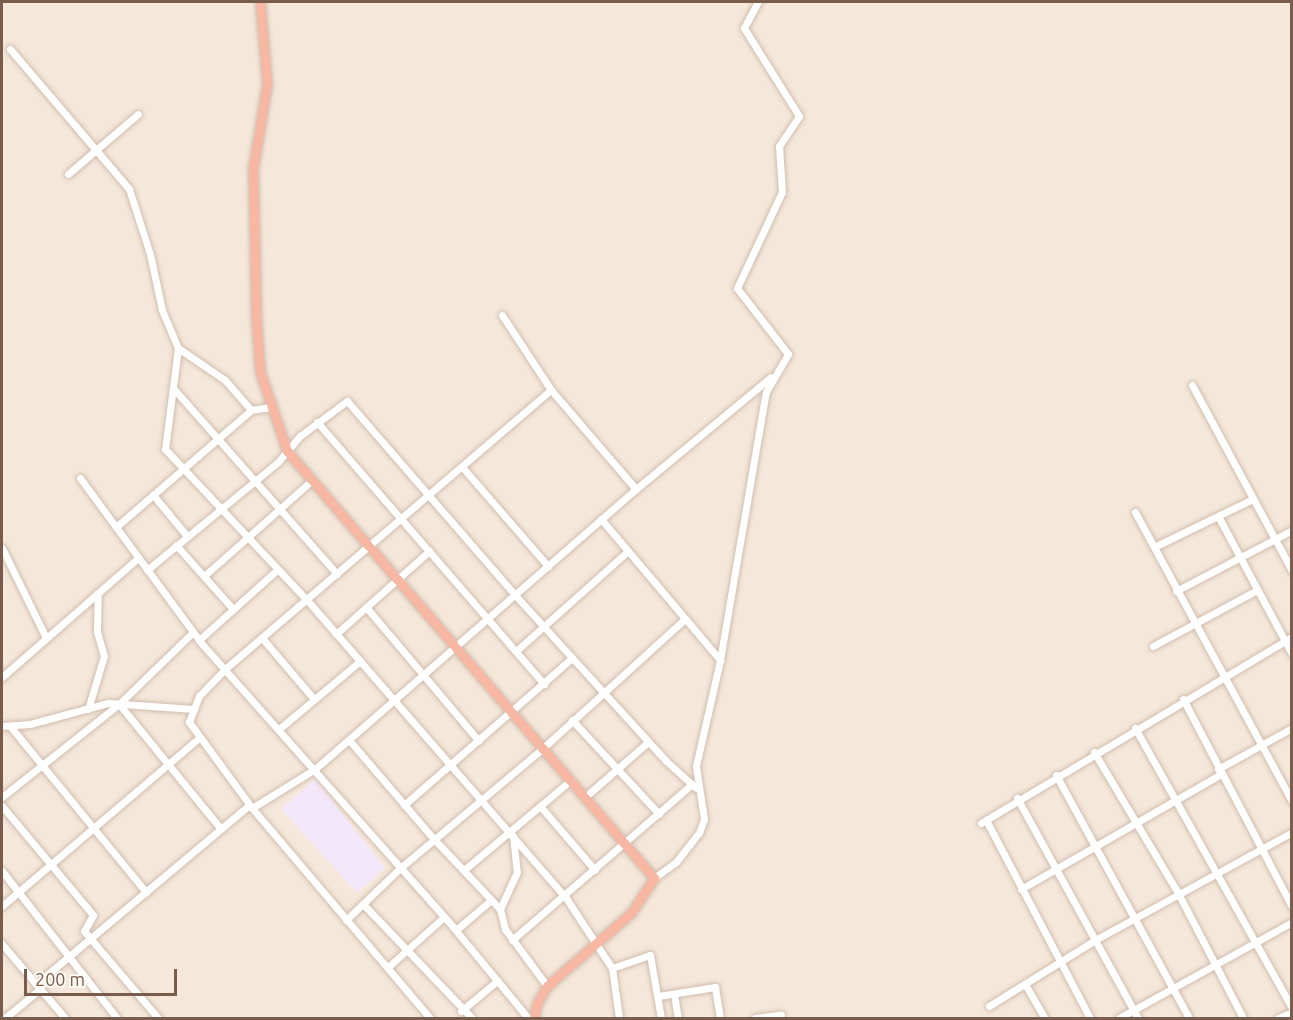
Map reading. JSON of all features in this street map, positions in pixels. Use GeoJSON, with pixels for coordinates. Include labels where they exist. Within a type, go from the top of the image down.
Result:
{"type":"FeatureCollection","features":[{"type":"Feature","properties":{"kind":"highway"},"geometry":{"type":"LineString","coordinates":[[260,2],[267,84],[253,170],[252,206],[260,372],[269,407],[287,451],[654,878],[631,913],[597,946],[547,986],[537,1003],[534,1018]]}},
{"type":"Feature","properties":{"kind":"street"},"geometry":{"type":"LineString","coordinates":[[654,878],[676,862],[699,833],[704,819],[694,786],[696,766],[720,660],[766,392],[787,352],[741,294],[737,284],[782,192],[779,146],[799,116],[744,28],[758,2]]}},
{"type":"Feature","properties":{"kind":"street"},"geometry":{"type":"LineString","coordinates":[[10,49],[129,189],[150,254],[162,310],[178,348],[165,449],[308,600],[394,702],[565,896],[612,968],[619,1018]]}},
{"type":"Feature","properties":{"kind":"street"},"geometry":{"type":"LineString","coordinates":[[68,174],[138,114]]}},
{"type":"Feature","properties":{"kind":"street"},"geometry":{"type":"LineString","coordinates":[[502,315],[551,390],[636,489]]}},
{"type":"Feature","properties":{"kind":"street"},"geometry":{"type":"LineString","coordinates":[[178,348],[225,381],[251,410]]}},
{"type":"Feature","properties":{"kind":"street"},"geometry":{"type":"LineString","coordinates":[[5,1018],[70,956],[221,830],[251,807],[315,769],[601,519],[774,375]]}},
{"type":"Feature","properties":{"kind":"street"},"geometry":{"type":"LineString","coordinates":[[1192,385],[1292,572]]}},
{"type":"Feature","properties":{"kind":"street"},"geometry":{"type":"LineString","coordinates":[[173,388],[338,574]]}},
{"type":"Feature","properties":{"kind":"street"},"geometry":{"type":"LineString","coordinates":[[430,1018],[251,807],[189,722],[199,696],[225,669],[430,497],[551,390]]}},
{"type":"Feature","properties":{"kind":"street"},"geometry":{"type":"LineString","coordinates":[[147,570],[254,480],[317,422],[347,401],[543,627],[648,742],[694,786]]}},
{"type":"Feature","properties":{"kind":"street"},"geometry":{"type":"LineString","coordinates":[[116,527],[251,410],[269,407]]}},
{"type":"Feature","properties":{"kind":"street"},"geometry":{"type":"LineString","coordinates":[[317,422],[544,684]]}},
{"type":"Feature","properties":{"kind":"street"},"geometry":{"type":"LineString","coordinates":[[463,468],[548,566]]}},
{"type":"Feature","properties":{"kind":"street"},"geometry":{"type":"LineString","coordinates":[[80,478],[199,640],[315,769],[399,869],[456,930],[528,1018]]}},
{"type":"Feature","properties":{"kind":"street"},"geometry":{"type":"LineString","coordinates":[[204,576],[311,481]]}},
{"type":"Feature","properties":{"kind":"street"},"geometry":{"type":"LineString","coordinates":[[153,495],[187,536]]}},
{"type":"Feature","properties":{"kind":"street"},"geometry":{"type":"LineString","coordinates":[[1154,547],[1253,499]]}},
{"type":"Feature","properties":{"kind":"street"},"geometry":{"type":"LineString","coordinates":[[1136,512],[1176,591],[1292,801]]}},
{"type":"Feature","properties":{"kind":"street"},"geometry":{"type":"LineString","coordinates":[[1218,516],[1257,590],[1288,639],[1292,654]]}},
{"type":"Feature","properties":{"kind":"street"},"geometry":{"type":"LineString","coordinates":[[601,519],[720,660]]}},
{"type":"Feature","properties":{"kind":"street"},"geometry":{"type":"LineString","coordinates":[[1176,591],[1292,530]]}},
{"type":"Feature","properties":{"kind":"street"},"geometry":{"type":"LineString","coordinates":[[176,545],[233,609]]}},
{"type":"Feature","properties":{"kind":"street"},"geometry":{"type":"LineString","coordinates":[[2,548],[46,638]]}},
{"type":"Feature","properties":{"kind":"street"},"geometry":{"type":"LineString","coordinates":[[336,634],[429,551]]}},
{"type":"Feature","properties":{"kind":"street"},"geometry":{"type":"LineString","coordinates":[[516,651],[628,551]]}},
{"type":"Feature","properties":{"kind":"street"},"geometry":{"type":"LineString","coordinates":[[2,677],[138,558]]}},
{"type":"Feature","properties":{"kind":"street"},"geometry":{"type":"LineString","coordinates":[[199,640],[278,569]]}},
{"type":"Feature","properties":{"kind":"street"},"geometry":{"type":"LineString","coordinates":[[1153,646],[1257,590]]}},
{"type":"Feature","properties":{"kind":"street"},"geometry":{"type":"LineString","coordinates":[[88,708],[104,656],[97,632],[98,593]]}},
{"type":"Feature","properties":{"kind":"street"},"geometry":{"type":"LineString","coordinates":[[366,607],[479,741]]}},
{"type":"Feature","properties":{"kind":"street"},"geometry":{"type":"LineString","coordinates":[[346,920],[399,869],[480,798],[543,748],[602,691],[685,619]]}},
{"type":"Feature","properties":{"kind":"street"},"geometry":{"type":"LineString","coordinates":[[2,797],[119,704],[193,632]]}},
{"type":"Feature","properties":{"kind":"street"},"geometry":{"type":"LineString","coordinates":[[262,638],[314,699]]}},
{"type":"Feature","properties":{"kind":"street"},"geometry":{"type":"LineString","coordinates":[[1090,1018],[984,821],[1017,798],[1288,639]]}},
{"type":"Feature","properties":{"kind":"street"},"geometry":{"type":"LineString","coordinates":[[404,805],[572,658]]}},
{"type":"Feature","properties":{"kind":"street"},"geometry":{"type":"LineString","coordinates":[[279,729],[360,661]]}},
{"type":"Feature","properties":{"kind":"street"},"geometry":{"type":"LineString","coordinates":[[1183,699],[1292,907]]}},
{"type":"Feature","properties":{"kind":"street"},"geometry":{"type":"LineString","coordinates":[[119,704],[221,830]]}},
{"type":"Feature","properties":{"kind":"street"},"geometry":{"type":"LineString","coordinates":[[2,726],[119,704],[194,710]]}},
{"type":"Feature","properties":{"kind":"street"},"geometry":{"type":"LineString","coordinates":[[572,720],[659,814]]}},
{"type":"Feature","properties":{"kind":"street"},"geometry":{"type":"LineString","coordinates":[[10,726],[146,892]]}},
{"type":"Feature","properties":{"kind":"street"},"geometry":{"type":"LineString","coordinates":[[1135,728],[1292,1010],[1278,1018]]}},
{"type":"Feature","properties":{"kind":"street"},"geometry":{"type":"LineString","coordinates":[[1021,889],[1176,801],[1292,728]]}},
{"type":"Feature","properties":{"kind":"street"},"geometry":{"type":"LineString","coordinates":[[2,906],[199,738]]}},
{"type":"Feature","properties":{"kind":"street"},"geometry":{"type":"LineString","coordinates":[[349,740],[434,839],[500,909],[505,929],[547,986]]}},
{"type":"Feature","properties":{"kind":"street"},"geometry":{"type":"LineString","coordinates":[[585,797],[648,742]]}},
{"type":"Feature","properties":{"kind":"street"},"geometry":{"type":"LineString","coordinates":[[1094,752],[1178,893],[1215,967],[1244,1018]]}},
{"type":"Feature","properties":{"kind":"street"},"geometry":{"type":"LineString","coordinates":[[1056,775],[1137,917],[1189,1018]]}},
{"type":"Feature","properties":{"kind":"street"},"geometry":{"type":"LineString","coordinates":[[464,870],[511,834],[570,780]]}},
{"type":"Feature","properties":{"kind":"street"},"geometry":{"type":"LineString","coordinates":[[512,940],[694,786]]}},
{"type":"Feature","properties":{"kind":"street"},"geometry":{"type":"LineString","coordinates":[[1017,798],[1138,1018]]}},
{"type":"Feature","properties":{"kind":"street"},"geometry":{"type":"LineString","coordinates":[[2,806],[93,915],[84,931],[158,1018]]}},
{"type":"Feature","properties":{"kind":"street"},"geometry":{"type":"LineString","coordinates":[[540,806],[595,870]]}},
{"type":"Feature","properties":{"kind":"street"},"geometry":{"type":"LineString","coordinates":[[989,1006],[1095,940],[1292,832]]}},
{"type":"Feature","properties":{"kind":"street"},"geometry":{"type":"LineString","coordinates":[[500,909],[516,872],[511,834]]}},
{"type":"Feature","properties":{"kind":"street"},"geometry":{"type":"LineString","coordinates":[[2,872],[117,1018]]}},
{"type":"Feature","properties":{"kind":"street"},"geometry":{"type":"LineString","coordinates":[[456,930],[491,900]]}},
{"type":"Feature","properties":{"kind":"street"},"geometry":{"type":"LineString","coordinates":[[363,904],[461,1011],[472,1018]]}},
{"type":"Feature","properties":{"kind":"street"},"geometry":{"type":"LineString","coordinates":[[388,967],[444,917]]}},
{"type":"Feature","properties":{"kind":"street"},"geometry":{"type":"LineString","coordinates":[[1119,1018],[1256,945],[1292,922]]}},
{"type":"Feature","properties":{"kind":"street"},"geometry":{"type":"LineString","coordinates":[[2,944],[65,1018]]}},
{"type":"Feature","properties":{"kind":"street"},"geometry":{"type":"LineString","coordinates":[[612,968],[650,955],[661,1018]]}},
{"type":"Feature","properties":{"kind":"street"},"geometry":{"type":"LineString","coordinates":[[461,1011],[497,981]]}},
{"type":"Feature","properties":{"kind":"street"},"geometry":{"type":"LineString","coordinates":[[1025,984],[1045,1018]]}},
{"type":"Feature","properties":{"kind":"street"},"geometry":{"type":"LineString","coordinates":[[658,996],[715,987],[720,1018]]}},
{"type":"Feature","properties":{"kind":"street"},"geometry":{"type":"LineString","coordinates":[[674,994],[678,1018]]}},
{"type":"Feature","properties":{"kind":"street"},"geometry":{"type":"LineString","coordinates":[[756,1018],[781,1015]]}},
{"type":"Feature","properties":{"kind":"shaded area"},"geometry":{"type":"Polygon","coordinates":[[[2,2],[1291,2],[1291,1018],[2,1018],[2,2]]]}},
{"type":"Feature","properties":{"kind":"shaded area"},"geometry":{"type":"Polygon","coordinates":[[[315,779],[385,868],[357,893],[281,809],[315,779]]]}}]}
